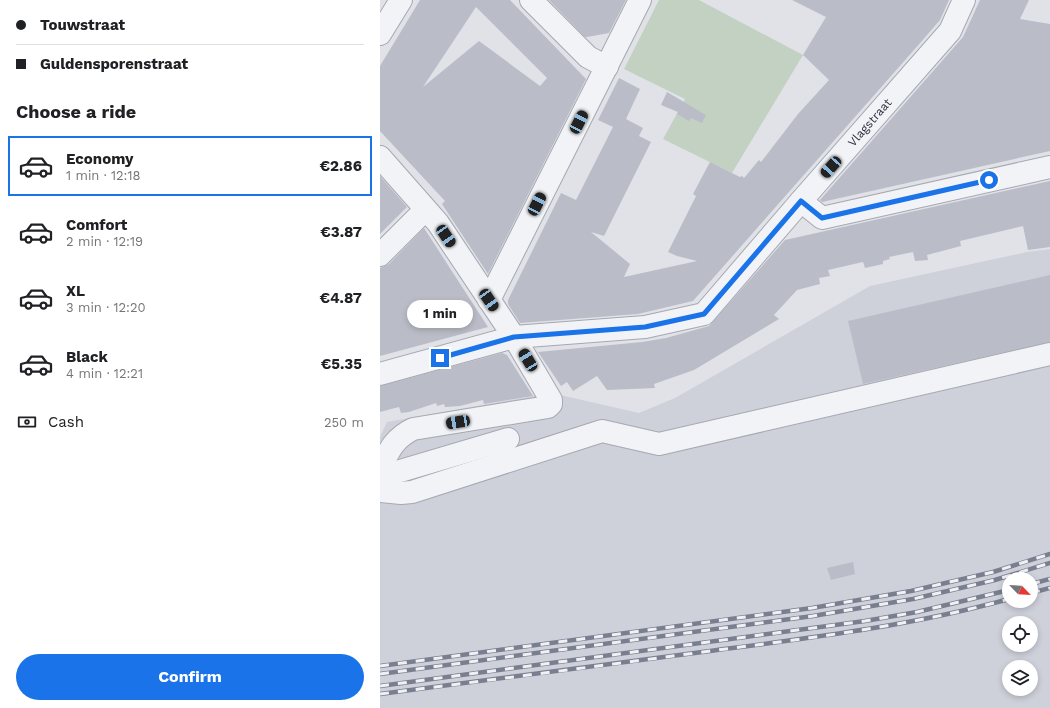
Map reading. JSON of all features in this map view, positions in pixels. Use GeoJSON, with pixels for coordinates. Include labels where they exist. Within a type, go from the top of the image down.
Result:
{"type":"FeatureCollection","features":[{"type":"Feature","properties":{"kind":"street"},"geometry":{"type":"LineString","coordinates":[[380,34],[401,0]]}},
{"type":"Feature","properties":{"kind":"street"},"geometry":{"type":"LineString","coordinates":[[530,0],[588,57],[606,67]]}},
{"type":"Feature","properties":{"kind":"street"},"geometry":{"type":"LineString","coordinates":[[489,300],[640,0]]}},
{"type":"Feature","properties":{"kind":"street","name":"Vlagstraat"},"geometry":{"type":"LineString","coordinates":[[380,374],[514,337],[645,327],[704,314],[950,31],[964,0]]}},
{"type":"Feature","properties":{"kind":"street"},"geometry":{"type":"LineString","coordinates":[[380,157],[424,210],[438,223],[514,337],[551,400],[551,404],[548,407],[413,429],[396,440],[380,469]]}},
{"type":"Feature","properties":{"kind":"street"},"geometry":{"type":"LineString","coordinates":[[801,201],[822,218],[1050,167]]}},
{"type":"Feature","properties":{"kind":"street"},"geometry":{"type":"LineString","coordinates":[[380,255],[424,210]]}},
{"type":"Feature","properties":{"kind":"street"},"geometry":{"type":"LineString","coordinates":[[380,491],[402,494],[412,492],[602,431],[659,444],[1050,354]]}},
{"type":"Feature","properties":{"kind":"street"},"geometry":{"type":"LineString","coordinates":[[380,477],[508,439]]}},
{"type":"Feature","properties":{"kind":"shaded area"},"geometry":{"type":"Polygon","coordinates":[[[1050,249],[1050,708],[380,708],[380,437],[387,422],[533,396],[560,395],[639,413],[675,398],[870,286],[1027,252],[1050,249]]]}},
{"type":"Feature","properties":{"kind":"green space"},"geometry":{"type":"Polygon","coordinates":[[[659,0],[699,0],[803,55],[732,173],[663,139],[685,99],[624,69],[659,0]]]}},
{"type":"Feature","properties":{"kind":"building"},"geometry":{"type":"Polygon","coordinates":[[[420,0],[510,0],[586,79],[488,274],[442,204],[445,201],[380,131],[380,66],[420,0]],[[476,7],[423,87],[479,41],[540,86],[547,78],[476,7]]]}},
{"type":"Feature","properties":{"kind":"building"},"geometry":{"type":"Polygon","coordinates":[[[549,0],[626,0],[609,33],[585,37],[549,0]]]}},
{"type":"Feature","properties":{"kind":"building"},"geometry":{"type":"Polygon","coordinates":[[[792,0],[949,0],[940,20],[693,301],[638,314],[520,323],[508,304],[508,300],[561,193],[576,200],[613,127],[598,120],[619,78],[640,89],[626,119],[643,128],[639,136],[651,142],[604,236],[591,232],[630,264],[624,277],[697,261],[668,252],[696,196],[693,194],[710,162],[744,178],[759,160],[761,162],[798,114],[829,80],[803,55],[826,17],[792,0]]]}},
{"type":"Feature","properties":{"kind":"building"},"geometry":{"type":"Polygon","coordinates":[[[980,0],[1029,0],[1020,19],[1050,24],[1050,151],[822,202],[820,200],[963,37],[980,0]]]}},
{"type":"Feature","properties":{"kind":"building"},"geometry":{"type":"Polygon","coordinates":[[[667,92],[706,115],[702,123],[691,118],[689,121],[677,114],[678,112],[661,105],[667,92]]]}},
{"type":"Feature","properties":{"kind":"building"},"geometry":{"type":"Polygon","coordinates":[[[380,176],[407,207],[380,234],[380,176]]]}},
{"type":"Feature","properties":{"kind":"building"},"geometry":{"type":"Polygon","coordinates":[[[1050,181],[1050,247],[1028,250],[1023,226],[960,241],[961,246],[927,255],[928,260],[915,261],[913,252],[889,257],[890,259],[883,261],[883,264],[865,268],[863,262],[828,270],[830,276],[819,278],[820,284],[797,290],[774,315],[779,319],[694,370],[654,384],[655,388],[607,390],[597,376],[573,391],[567,382],[561,386],[538,352],[642,342],[666,338],[709,326],[785,240],[1050,181]]]}},
{"type":"Feature","properties":{"kind":"building"},"geometry":{"type":"Polygon","coordinates":[[[424,228],[488,327],[380,356],[380,268],[389,264],[424,228]]]}},
{"type":"Feature","properties":{"kind":"building"},"geometry":{"type":"Polygon","coordinates":[[[1050,275],[1050,342],[863,384],[848,321],[1050,275]]]}},
{"type":"Feature","properties":{"kind":"building"},"geometry":{"type":"Polygon","coordinates":[[[502,353],[507,355],[533,396],[484,404],[483,400],[460,406],[445,407],[444,404],[437,406],[436,403],[409,412],[401,413],[399,407],[380,412],[380,386],[502,353]]]}},
{"type":"Feature","properties":{"kind":"building"},"geometry":{"type":"Polygon","coordinates":[[[853,562],[855,574],[831,580],[827,568],[853,562]]]}},
{"type":"Feature","properties":{"kind":"railway"},"geometry":{"type":"LineString","coordinates":[[380,666],[812,608],[911,591],[993,572],[1050,554]]}},
{"type":"Feature","properties":{"kind":"railway"},"geometry":{"type":"LineString","coordinates":[[380,674],[813,616],[913,599],[995,580],[1050,563]]}},
{"type":"Feature","properties":{"kind":"railway"},"geometry":{"type":"LineString","coordinates":[[1038,582],[1050,579]]}},
{"type":"Feature","properties":{"kind":"railway"},"geometry":{"type":"LineString","coordinates":[[1038,591],[1050,588]]}},
{"type":"Feature","properties":{"kind":"railway"},"geometry":{"type":"LineString","coordinates":[[380,686],[865,621],[917,612],[1002,592]]}},
{"type":"Feature","properties":{"kind":"railway"},"geometry":{"type":"LineString","coordinates":[[380,694],[823,636],[935,617],[1002,601]]}},
{"type":"Feature","properties":{"kind":"route"},"geometry":{"type":"LineString","coordinates":[[440,358],[514,337],[645,327],[704,314],[801,201],[822,218],[989,180]]}}]}
